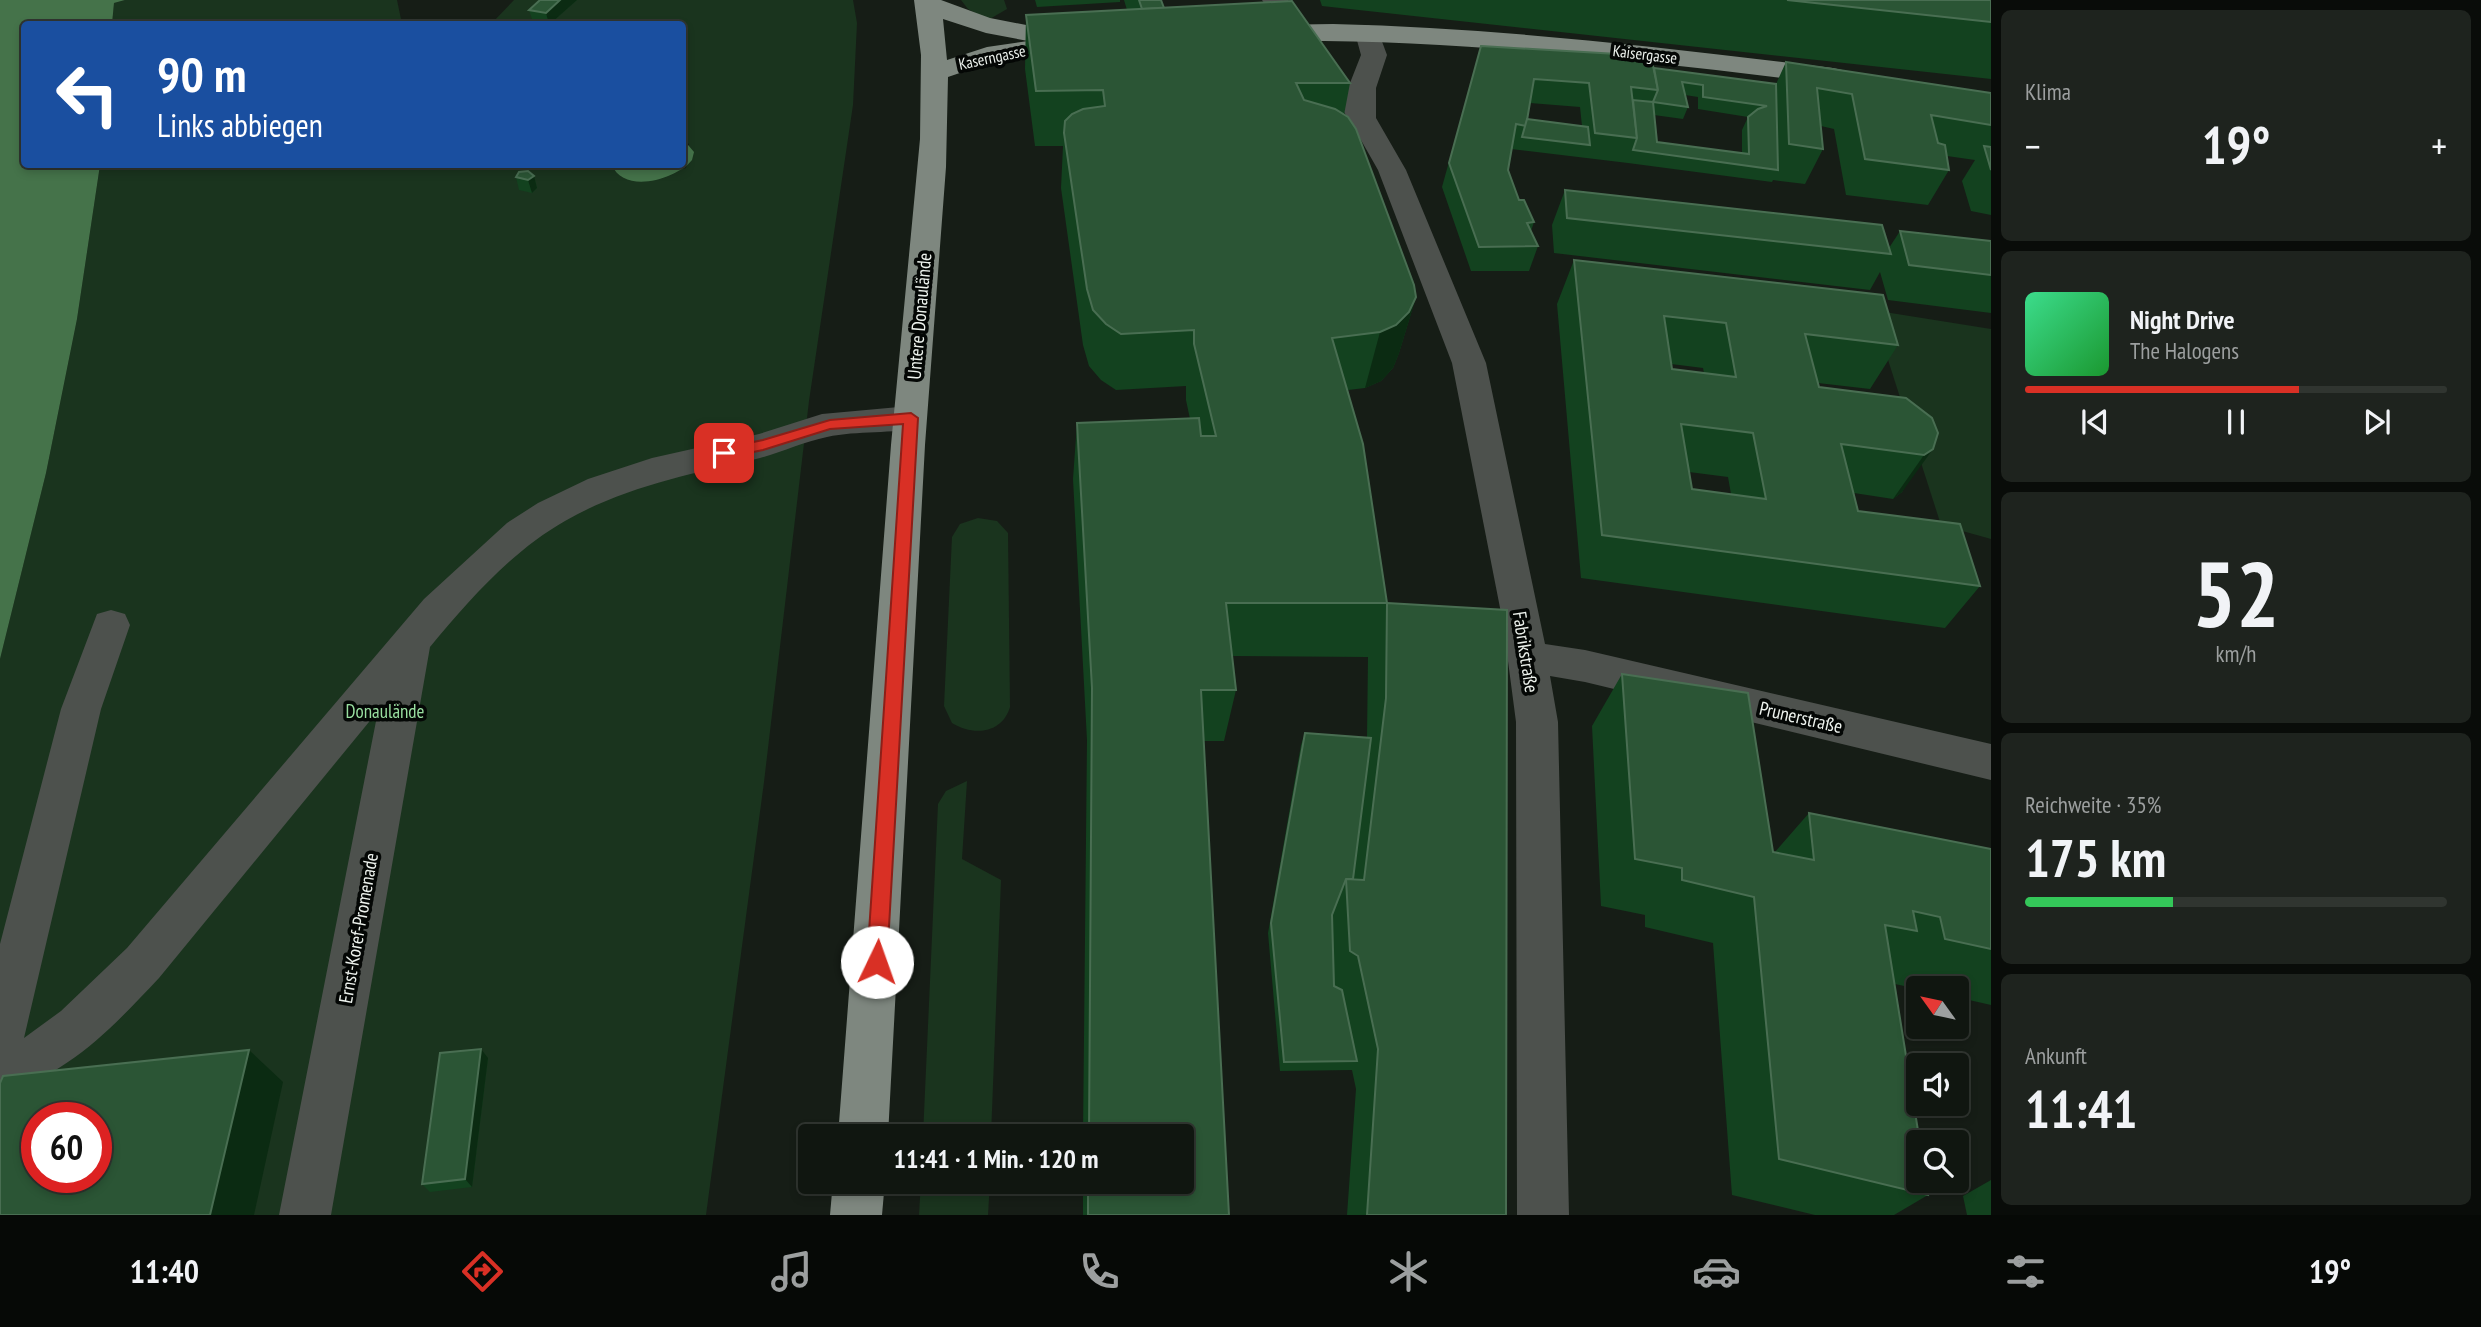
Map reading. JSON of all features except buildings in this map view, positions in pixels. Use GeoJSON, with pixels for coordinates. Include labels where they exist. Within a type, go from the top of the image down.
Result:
{"type":"FeatureCollection","features":[{"type":"Feature","properties":{"kind":"main road","name":"Kaserngasse"},"geometry":{"type":"LineString","coordinates":[[927,1],[959,18],[1005,32],[1100,39],[988,55],[957,63],[934,73]]}},
{"type":"Feature","properties":{"kind":"main road","name":"Untere Donaulände"},"geometry":{"type":"LineString","coordinates":[[864,1124],[911,418],[932,167],[934,73],[927,1]]}},
{"type":"Feature","properties":{"kind":"main road","name":"Kaisergasse"},"geometry":{"type":"LineString","coordinates":[[1297,32],[1510,41],[1855,88]]}},
{"type":"Feature","properties":{"kind":"main road"},"geometry":{"type":"LineString","coordinates":[[1243,34],[1297,32]]}},
{"type":"Feature","properties":{"kind":"main road"},"geometry":{"type":"LineString","coordinates":[[856,1215],[858,1194]]}},
{"type":"Feature","properties":{"kind":"street","name":"Fabrikstraße"},"geometry":{"type":"LineString","coordinates":[[1275,0],[1362,117],[1392,170],[1469,363],[1528,657],[1537,722],[1542,1215]]}},
{"type":"Feature","properties":{"kind":"street"},"geometry":{"type":"LineString","coordinates":[[1362,117],[1362,86],[1374,64],[1375,50],[1368,33]]}},
{"type":"Feature","properties":{"kind":"street"},"geometry":{"type":"LineString","coordinates":[[0,1071],[15,1068],[56,1043],[104,1003],[143,963],[411,641],[482,566],[549,513],[608,486],[704,457],[763,445],[830,425],[911,418]]}},
{"type":"Feature","properties":{"kind":"street"},"geometry":{"type":"LineString","coordinates":[[0,1037],[80,709],[111,625]]}},
{"type":"Feature","properties":{"kind":"street","name":"Ernst-Koref-Promenade"},"geometry":{"type":"LineString","coordinates":[[305,1215],[411,641]]}},
{"type":"Feature","properties":{"kind":"street","name":"Prunerstraße"},"geometry":{"type":"LineString","coordinates":[[1528,657],[1585,666],[1991,762]]}},
{"type":"Feature","properties":{"kind":"green space"},"geometry":{"type":"Polygon","coordinates":[[[125,0],[397,0],[401,21],[112,21],[114,3],[125,0]]]}},
{"type":"Feature","properties":{"kind":"green space","name":"Donaulände"},"geometry":{"type":"Polygon","coordinates":[[[514,0],[853,0],[857,23],[853,105],[809,401],[764,782],[706,1215],[0,1215],[0,659],[46,473],[77,319],[100,168],[614,168],[625,177],[645,178],[686,168],[689,144],[686,142],[686,21],[494,21],[514,0]]]}},
{"type":"Feature","properties":{"kind":"green space"},"geometry":{"type":"Polygon","coordinates":[[[961,0],[1004,0],[1007,9],[988,20],[968,9],[961,0]]]}},
{"type":"Feature","properties":{"kind":"green space"},"geometry":{"type":"Polygon","coordinates":[[[1872,310],[1991,329],[1991,539],[1941,525],[1872,310]]]}},
{"type":"Feature","properties":{"kind":"green space"},"geometry":{"type":"Polygon","coordinates":[[[978,518],[997,521],[1008,533],[1010,707],[1001,723],[977,731],[952,723],[944,706],[952,537],[960,524],[978,518]]]}},
{"type":"Feature","properties":{"kind":"green space"},"geometry":{"type":"Polygon","coordinates":[[[967,781],[962,859],[1001,880],[991,1124],[924,1124],[938,804],[946,791],[967,781]]]}},
{"type":"Feature","properties":{"kind":"green space"},"geometry":{"type":"Polygon","coordinates":[[[920,1194],[989,1194],[988,1215],[919,1215],[920,1194]]]}},
{"type":"Feature","properties":{"kind":"shaded area"},"geometry":{"type":"Polygon","coordinates":[[[0,0],[125,0],[114,3],[112,21],[21,21],[21,168],[100,168],[77,319],[46,473],[0,659],[0,0]]]}},
{"type":"Feature","properties":{"kind":"shaded area"},"geometry":{"type":"Polygon","coordinates":[[[686,143],[694,152],[692,160],[686,166],[686,143]]]}},
{"type":"Feature","properties":{"kind":"shaded area"},"geometry":{"type":"Polygon","coordinates":[[[614,168],[683,168],[651,181],[627,180],[614,168]]]}},
{"type":"Feature","properties":{"kind":"route"},"geometry":{"type":"LineString","coordinates":[[724,453],[763,445],[830,425],[911,418],[877,962]]}}]}
